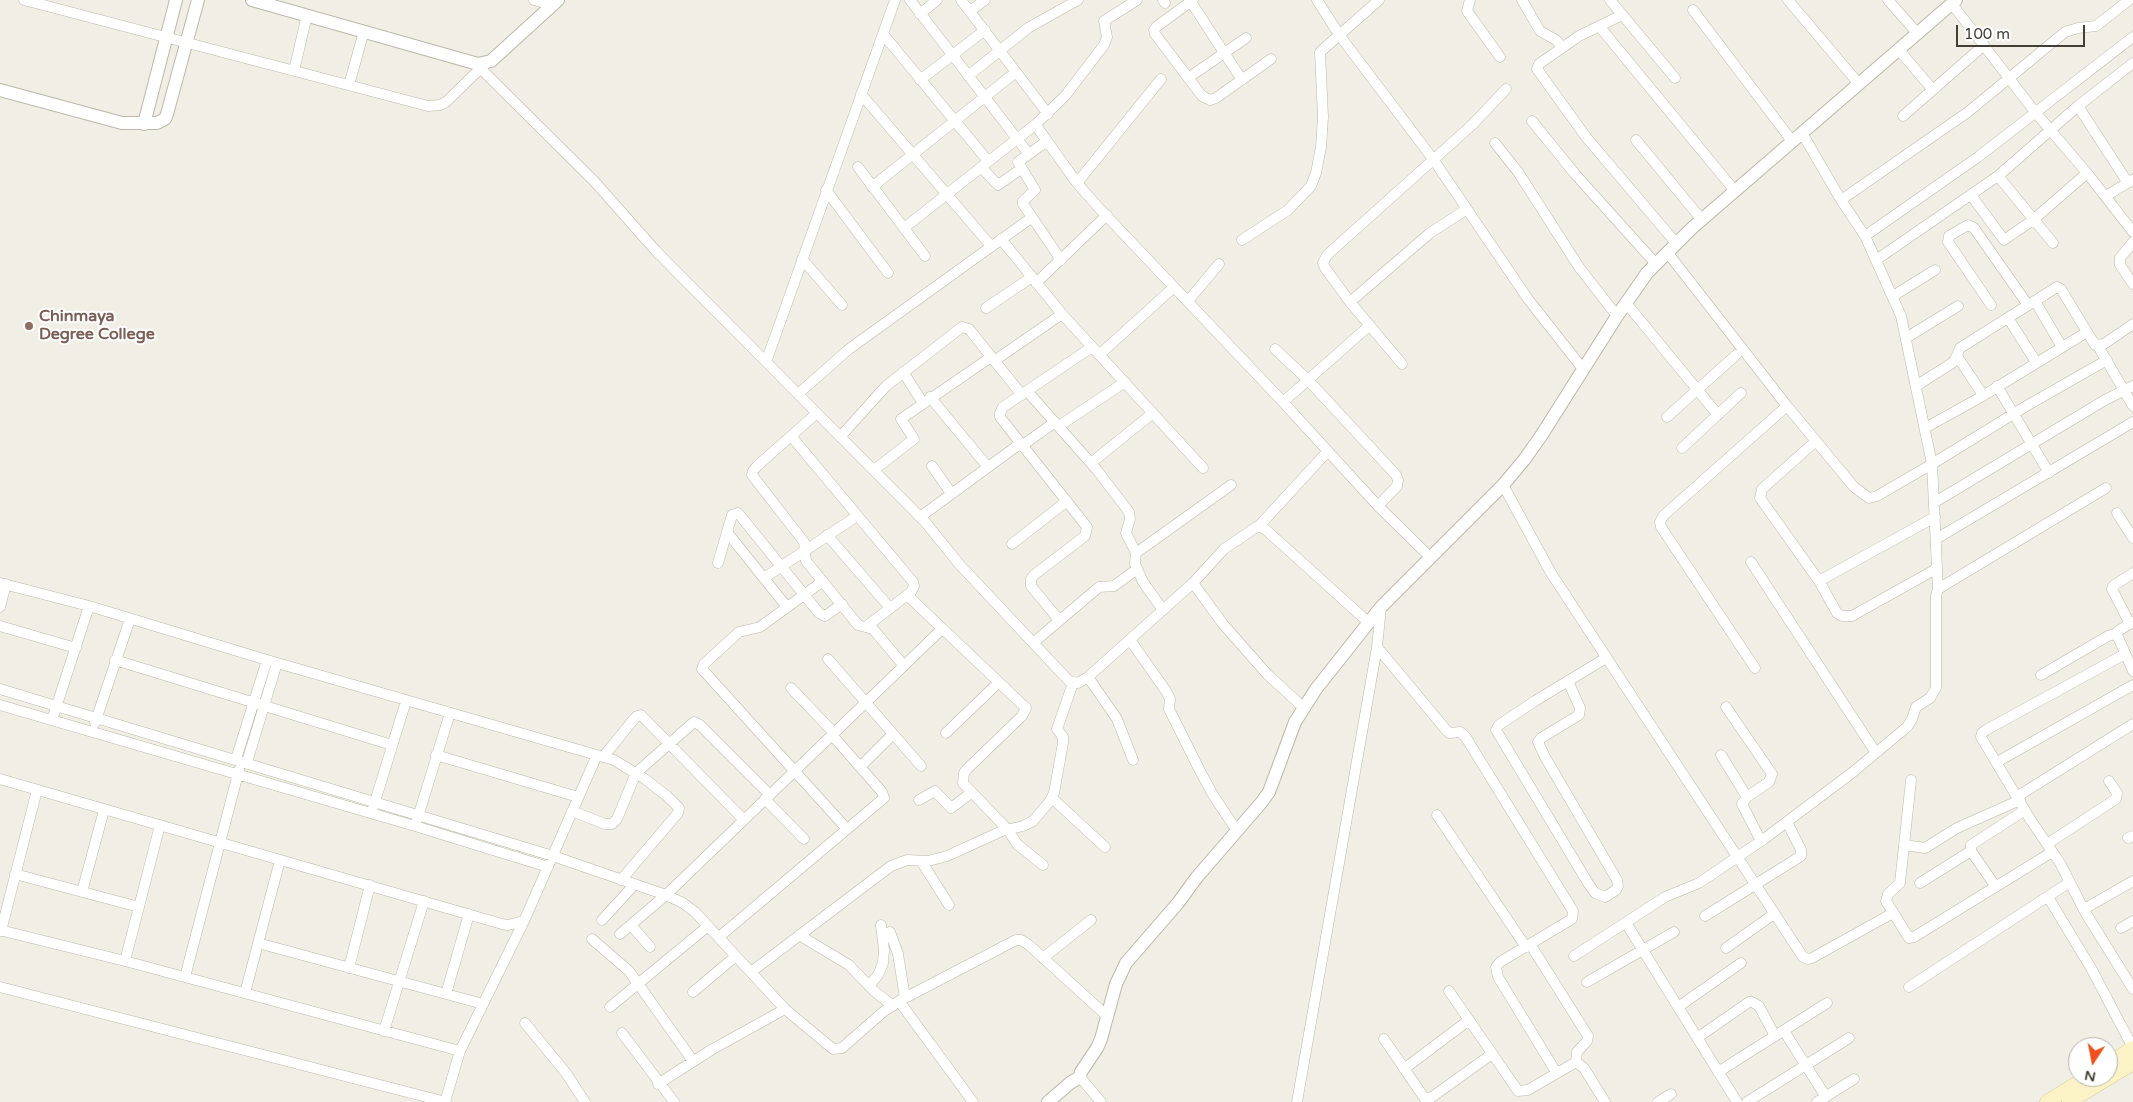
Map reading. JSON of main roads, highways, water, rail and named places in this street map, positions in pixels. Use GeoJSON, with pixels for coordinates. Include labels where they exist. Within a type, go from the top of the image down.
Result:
{"type":"FeatureCollection","features":[{"type":"Feature","properties":{"kind":"main road"},"geometry":{"type":"LineString","coordinates":[[2118,1058],[2133,1048]]}},
{"type":"Feature","properties":{"kind":"main road"},"geometry":{"type":"LineString","coordinates":[[2069,1102],[2133,1063]]}},
{"type":"Feature","properties":{"kind":"main road"},"geometry":{"type":"LineString","coordinates":[[2047,1102],[2071,1087]]}},
{"type":"Feature","properties":{"kind":"place","name":"Chinmaya Degree College"},"geometry":{"type":"Point","coordinates":[29,326]}}]}
